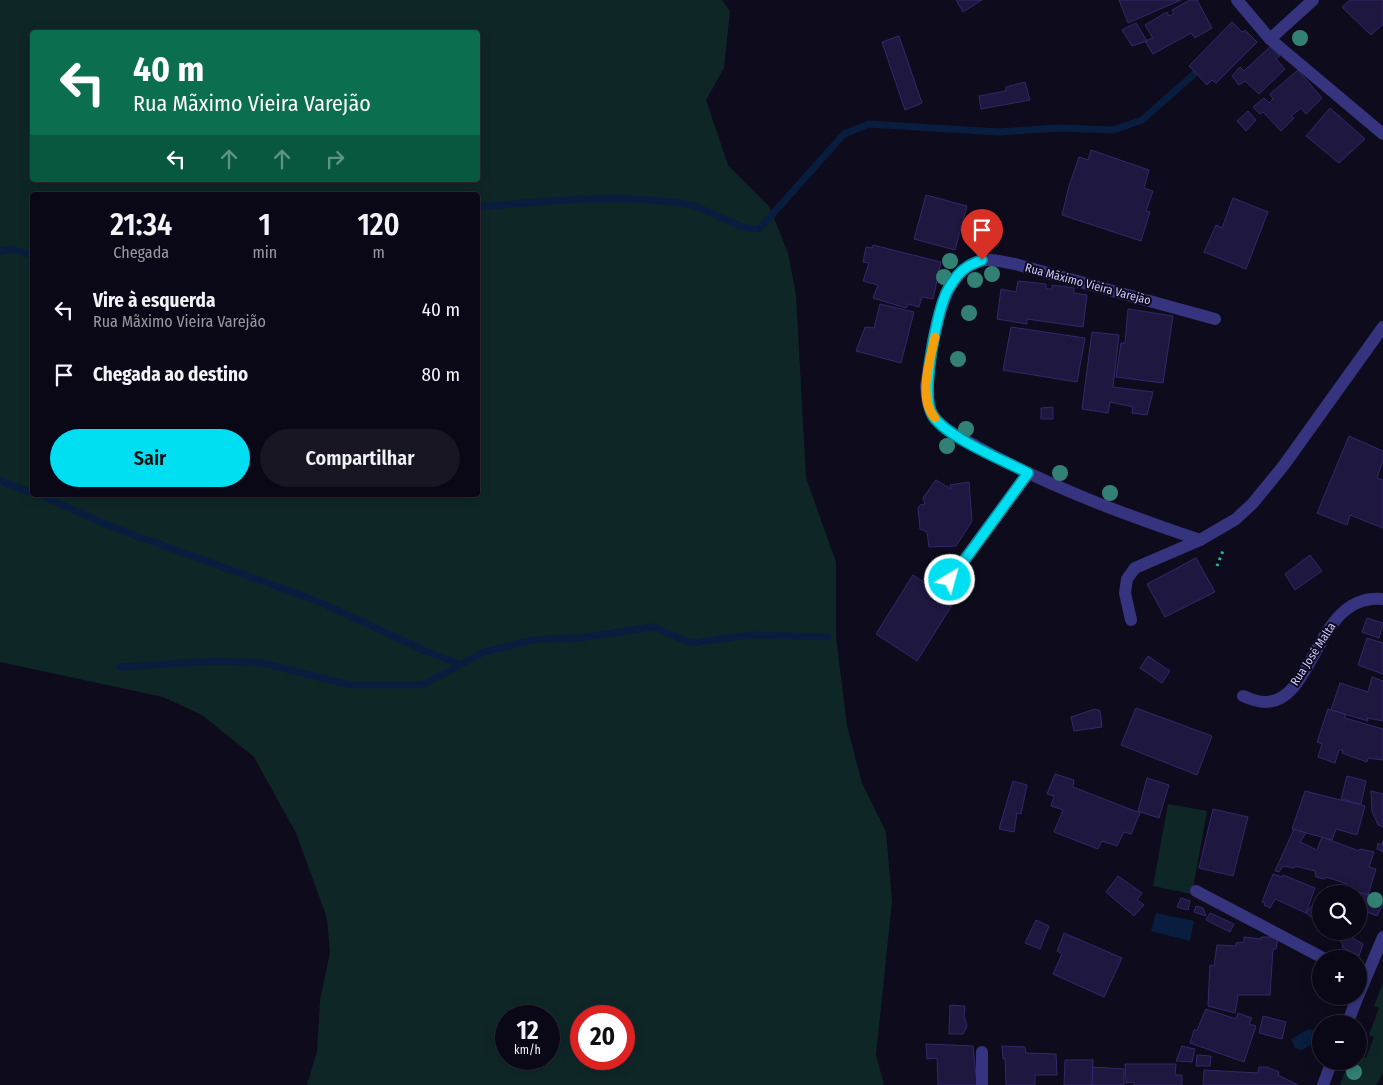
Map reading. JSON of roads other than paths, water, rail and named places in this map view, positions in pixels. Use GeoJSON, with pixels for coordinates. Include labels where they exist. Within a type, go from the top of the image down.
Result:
{"type":"FeatureCollection","features":[{"type":"Feature","properties":{"kind":"street"},"geometry":{"type":"LineString","coordinates":[[1237,0],[1270,40],[1383,134]]}},
{"type":"Feature","properties":{"kind":"street"},"geometry":{"type":"LineString","coordinates":[[1270,40],[1313,0]]}},
{"type":"Feature","properties":{"kind":"street","name":"Rua Mãximo Vieira Varejão"},"geometry":{"type":"LineString","coordinates":[[1200,540],[1096,503],[1028,473],[945,428],[933,415],[927,401],[930,360],[945,296],[957,275],[968,265],[982,260],[1015,264],[1215,319]]}},
{"type":"Feature","properties":{"kind":"street"},"geometry":{"type":"LineString","coordinates":[[1131,620],[1125,593],[1127,579],[1135,568],[1200,540],[1236,519],[1253,503],[1284,465],[1383,327]]}},
{"type":"Feature","properties":{"kind":"street"},"geometry":{"type":"LineString","coordinates":[[942,590],[1028,473]]}},
{"type":"Feature","properties":{"kind":"street","name":"Rua José Malta"},"geometry":{"type":"LineString","coordinates":[[1243,696],[1267,702],[1278,698],[1296,684],[1334,620],[1348,608],[1360,602],[1383,599]]}},
{"type":"Feature","properties":{"kind":"street"},"geometry":{"type":"LineString","coordinates":[[1196,891],[1312,952]]}},
{"type":"Feature","properties":{"kind":"street"},"geometry":{"type":"LineString","coordinates":[[1367,968],[1383,936]]}},
{"type":"Feature","properties":{"kind":"street"},"geometry":{"type":"LineString","coordinates":[[982,1052],[982,1085]]}},
{"type":"Feature","properties":{"kind":"street"},"geometry":{"type":"LineString","coordinates":[[1323,1085],[1329,1070]]}},
{"type":"Feature","properties":{"kind":"water"},"geometry":{"type":"Polygon","coordinates":[[[1156,913],[1194,921],[1190,941],[1151,931],[1156,913]]]}},
{"type":"Feature","properties":{"kind":"water"},"geometry":{"type":"Polygon","coordinates":[[[1309,1029],[1312,1030],[1312,1044],[1302,1050],[1295,1048],[1291,1039],[1309,1029]]]}},
{"type":"Feature","properties":{"kind":"waterway"},"geometry":{"type":"LineString","coordinates":[[480,207],[579,199],[655,200],[690,205],[729,222],[759,229],[844,134],[869,124],[998,132],[1058,128],[1113,130],[1142,120],[1193,75]]}},
{"type":"Feature","properties":{"kind":"waterway"},"geometry":{"type":"LineString","coordinates":[[0,251],[12,249],[30,254]]}},
{"type":"Feature","properties":{"kind":"waterway"},"geometry":{"type":"LineString","coordinates":[[0,481],[30,492]]}},
{"type":"Feature","properties":{"kind":"waterway"},"geometry":{"type":"LineString","coordinates":[[44,497],[112,527],[317,601],[430,653],[460,664]]}},
{"type":"Feature","properties":{"kind":"waterway"},"geometry":{"type":"LineString","coordinates":[[120,667],[219,661],[262,663],[350,685],[422,685],[484,652],[533,640],[579,638],[653,627],[691,643],[753,635],[828,637]]}}]}
